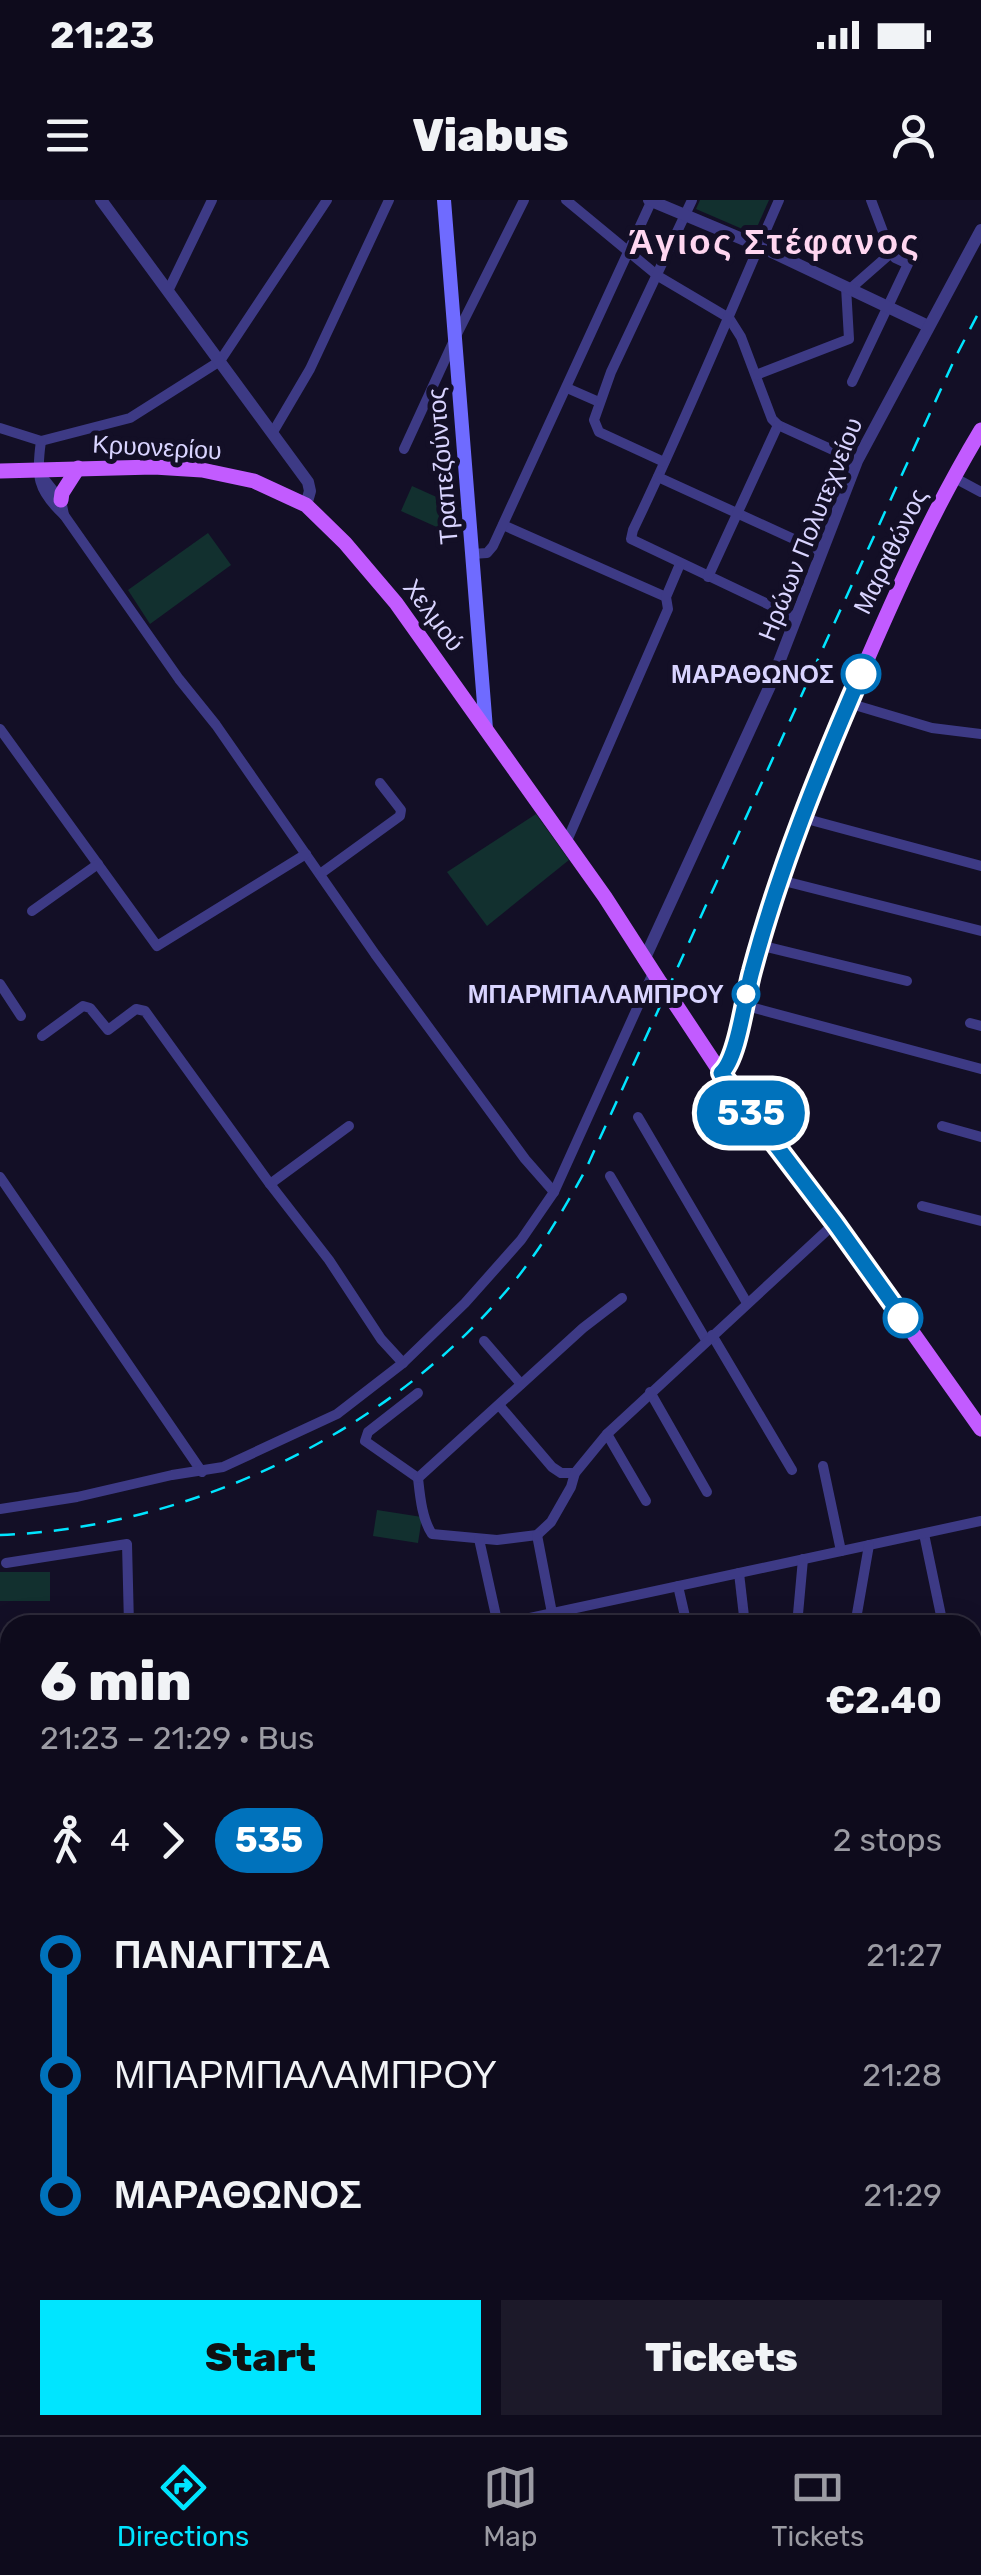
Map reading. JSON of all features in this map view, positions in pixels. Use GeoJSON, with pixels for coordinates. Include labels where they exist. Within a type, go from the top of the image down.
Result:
{"type":"FeatureCollection","features":[{"type":"Feature","properties":{"kind":"main road","name":"Τραπεζούντος"},"geometry":{"type":"LineString","coordinates":[[444,200],[486,728]]}},
{"type":"Feature","properties":{"kind":"main road","name":"Μαραθώνος"},"geometry":{"type":"LineString","coordinates":[[721,1073],[731,1060],[759,944],[780,880],[848,703],[953,478],[981,430]]}},
{"type":"Feature","properties":{"kind":"main road","name":"Κρυονερίου"},"geometry":{"type":"LineString","coordinates":[[0,471],[154,466],[202,470],[254,482],[306,505]]}},
{"type":"Feature","properties":{"kind":"main road"},"geometry":{"type":"LineString","coordinates":[[62,507],[78,468]]}},
{"type":"Feature","properties":{"kind":"main road","name":"Χελμού"},"geometry":{"type":"LineString","coordinates":[[306,505],[396,603],[605,897],[721,1073]]}},
{"type":"Feature","properties":{"kind":"main road"},"geometry":{"type":"LineString","coordinates":[[721,1073],[835,1223],[981,1429]]}},
{"type":"Feature","properties":{"kind":"street","name":"Χελμού"},"geometry":{"type":"LineString","coordinates":[[100,200],[274,432],[310,486],[306,505]]}},
{"type":"Feature","properties":{"kind":"street"},"geometry":{"type":"LineString","coordinates":[[168,291],[212,200]]}},
{"type":"Feature","properties":{"kind":"street"},"geometry":{"type":"LineString","coordinates":[[0,428],[41,440],[130,418],[220,361],[327,200]]}},
{"type":"Feature","properties":{"kind":"street"},"geometry":{"type":"LineString","coordinates":[[274,432],[310,369],[389,200]]}},
{"type":"Feature","properties":{"kind":"street"},"geometry":{"type":"LineString","coordinates":[[404,449],[524,200]]}},
{"type":"Feature","properties":{"kind":"street"},"geometry":{"type":"LineString","coordinates":[[566,200],[658,276],[728,318],[778,426],[857,461]]}},
{"type":"Feature","properties":{"kind":"street"},"geometry":{"type":"LineString","coordinates":[[472,554],[487,553],[503,524],[651,200],[928,326]]}},
{"type":"Feature","properties":{"kind":"street"},"geometry":{"type":"LineString","coordinates":[[664,462],[598,430],[594,420],[692,200]]}},
{"type":"Feature","properties":{"kind":"street"},"geometry":{"type":"LineString","coordinates":[[779,200],[631,539],[797,618]]}},
{"type":"Feature","properties":{"kind":"street"},"geometry":{"type":"LineString","coordinates":[[852,382],[908,264],[890,253],[871,200]]}},
{"type":"Feature","properties":{"kind":"street","name":"Ηρώων Πολυτεχνείου"},"geometry":{"type":"LineString","coordinates":[[653,972],[857,461],[981,230]]}},
{"type":"Feature","properties":{"kind":"street"},"geometry":{"type":"LineString","coordinates":[[848,288],[890,253]]}},
{"type":"Feature","properties":{"kind":"street"},"geometry":{"type":"LineString","coordinates":[[756,375],[848,340],[848,288]]}},
{"type":"Feature","properties":{"kind":"street"},"geometry":{"type":"LineString","coordinates":[[851,336],[870,344]]}},
{"type":"Feature","properties":{"kind":"street"},"geometry":{"type":"LineString","coordinates":[[567,388],[599,402]]}},
{"type":"Feature","properties":{"kind":"street"},"geometry":{"type":"LineString","coordinates":[[708,577],[778,426]]}},
{"type":"Feature","properties":{"kind":"street"},"geometry":{"type":"LineString","coordinates":[[41,440],[36,470],[45,494],[62,507],[374,954],[525,1159],[554,1192]]}},
{"type":"Feature","properties":{"kind":"street"},"geometry":{"type":"LineString","coordinates":[[658,477],[822,552]]}},
{"type":"Feature","properties":{"kind":"street"},"geometry":{"type":"LineString","coordinates":[[953,478],[981,492]]}},
{"type":"Feature","properties":{"kind":"street"},"geometry":{"type":"LineString","coordinates":[[503,524],[666,597]]}},
{"type":"Feature","properties":{"kind":"street"},"geometry":{"type":"LineString","coordinates":[[566,843],[668,609],[666,597],[680,564]]}},
{"type":"Feature","properties":{"kind":"street"},"geometry":{"type":"LineString","coordinates":[[848,703],[932,728],[980,732]]}},
{"type":"Feature","properties":{"kind":"street"},"geometry":{"type":"LineString","coordinates":[[0,729],[4,743],[156,946],[306,854]]}},
{"type":"Feature","properties":{"kind":"street"},"geometry":{"type":"LineString","coordinates":[[320,874],[400,816],[401,810],[380,783]]}},
{"type":"Feature","properties":{"kind":"street"},"geometry":{"type":"LineString","coordinates":[[803,818],[981,866]]}},
{"type":"Feature","properties":{"kind":"street"},"geometry":{"type":"LineString","coordinates":[[32,912],[98,864]]}},
{"type":"Feature","properties":{"kind":"street"},"geometry":{"type":"LineString","coordinates":[[780,880],[981,931]]}},
{"type":"Feature","properties":{"kind":"street"},"geometry":{"type":"LineString","coordinates":[[759,944],[907,981]]}},
{"type":"Feature","properties":{"kind":"street"},"geometry":{"type":"LineString","coordinates":[[0,1509],[223,1468],[337,1414],[403,1363],[501,1265],[554,1192],[653,972]]}},
{"type":"Feature","properties":{"kind":"street"},"geometry":{"type":"LineString","coordinates":[[0,984],[21,1016]]}},
{"type":"Feature","properties":{"kind":"street"},"geometry":{"type":"LineString","coordinates":[[743,1005],[981,1069]]}},
{"type":"Feature","properties":{"kind":"street"},"geometry":{"type":"LineString","coordinates":[[42,1036],[83,1006],[90,1008],[108,1030],[136,1010],[146,1011],[329,1260],[381,1338],[403,1363]]}},
{"type":"Feature","properties":{"kind":"street"},"geometry":{"type":"LineString","coordinates":[[638,1117],[747,1303]]}},
{"type":"Feature","properties":{"kind":"street"},"geometry":{"type":"LineString","coordinates":[[270,1184],[349,1126]]}},
{"type":"Feature","properties":{"kind":"street"},"geometry":{"type":"LineString","coordinates":[[942,1126],[981,1137]]}},
{"type":"Feature","properties":{"kind":"street"},"geometry":{"type":"LineString","coordinates":[[610,1176],[792,1470]]}},
{"type":"Feature","properties":{"kind":"street"},"geometry":{"type":"LineString","coordinates":[[0,1177],[202,1472]]}},
{"type":"Feature","properties":{"kind":"street"},"geometry":{"type":"LineString","coordinates":[[922,1206],[981,1222]]}},
{"type":"Feature","properties":{"kind":"street"},"geometry":{"type":"LineString","coordinates":[[418,1393],[368,1432],[365,1442],[418,1478],[427,1528],[432,1534],[518,1539],[537,1534],[551,1522],[572,1487],[575,1473],[606,1434],[835,1223]]}},
{"type":"Feature","properties":{"kind":"street"},"geometry":{"type":"LineString","coordinates":[[418,1478],[583,1328],[622,1298]]}},
{"type":"Feature","properties":{"kind":"street"},"geometry":{"type":"LineString","coordinates":[[484,1341],[521,1384]]}},
{"type":"Feature","properties":{"kind":"street"},"geometry":{"type":"LineString","coordinates":[[650,1392],[707,1492]]}},
{"type":"Feature","properties":{"kind":"street"},"geometry":{"type":"LineString","coordinates":[[499,1405],[552,1467],[562,1473],[575,1473]]}},
{"type":"Feature","properties":{"kind":"street"},"geometry":{"type":"LineString","coordinates":[[606,1434],[646,1502]]}},
{"type":"Feature","properties":{"kind":"street"},"geometry":{"type":"LineString","coordinates":[[823,1466],[841,1551]]}},
{"type":"Feature","properties":{"kind":"street"},"geometry":{"type":"LineString","coordinates":[[543,1615],[981,1522]]}},
{"type":"Feature","properties":{"kind":"street"},"geometry":{"type":"LineString","coordinates":[[537,1534],[552,1613]]}},
{"type":"Feature","properties":{"kind":"street"},"geometry":{"type":"LineString","coordinates":[[924,1534],[941,1615]]}},
{"type":"Feature","properties":{"kind":"street"},"geometry":{"type":"LineString","coordinates":[[480,1539],[496,1615]]}},
{"type":"Feature","properties":{"kind":"street"},"geometry":{"type":"LineString","coordinates":[[6,1562],[127,1544],[130,1615]]}},
{"type":"Feature","properties":{"kind":"street"},"geometry":{"type":"LineString","coordinates":[[857,1615],[869,1545]]}},
{"type":"Feature","properties":{"kind":"street"},"geometry":{"type":"LineString","coordinates":[[798,1615],[803,1559]]}},
{"type":"Feature","properties":{"kind":"street"},"geometry":{"type":"LineString","coordinates":[[739,1573],[744,1615]]}},
{"type":"Feature","properties":{"kind":"street"},"geometry":{"type":"LineString","coordinates":[[678,1586],[685,1615]]}},
{"type":"Feature","properties":{"kind":"green space"},"geometry":{"type":"Polygon","coordinates":[[[700,200],[769,200],[754,234],[696,209],[700,200]]]}},
{"type":"Feature","properties":{"kind":"green space"},"geometry":{"type":"Polygon","coordinates":[[[412,486],[461,508],[450,533],[401,511],[412,486]]]}},
{"type":"Feature","properties":{"kind":"green space"},"geometry":{"type":"Polygon","coordinates":[[[208,533],[231,565],[150,624],[128,590],[208,533]]]}},
{"type":"Feature","properties":{"kind":"green space"},"geometry":{"type":"Polygon","coordinates":[[[536,814],[569,860],[487,926],[447,872],[536,814]]]}},
{"type":"Feature","properties":{"kind":"green space"},"geometry":{"type":"Polygon","coordinates":[[[377,1510],[422,1517],[418,1543],[373,1536],[377,1510]]]}},
{"type":"Feature","properties":{"kind":"green space"},"geometry":{"type":"Polygon","coordinates":[[[0,1572],[50,1572],[50,1601],[0,1601],[0,1572]]]}},
{"type":"Feature","properties":{"kind":"railway"},"geometry":{"type":"LineString","coordinates":[[0,1535],[70,1529],[139,1515],[208,1494],[274,1466],[338,1432],[398,1392],[452,1347],[513,1283],[585,1171],[981,308]]}},
{"type":"Feature","properties":{"kind":"bus line","name":"535"},"geometry":{"type":"LineString","coordinates":[[861,674],[780,880],[750,974],[731,1060],[721,1073],[903,1318]]}},
{"type":"Feature","properties":{"kind":"place","name":"ΜΑΡΑΘΩΝΟΣ"},"geometry":{"type":"Point","coordinates":[861,674]}},
{"type":"Feature","properties":{"kind":"place","name":"ΜΠΑΡΜΠΑΛΑΜΠΡΟΥ"},"geometry":{"type":"Point","coordinates":[746,994]}},
{"type":"Feature","properties":{"kind":"district","name":"Άγιος Στέφανος"},"geometry":{"type":"Point","coordinates":[775,242]}}]}
